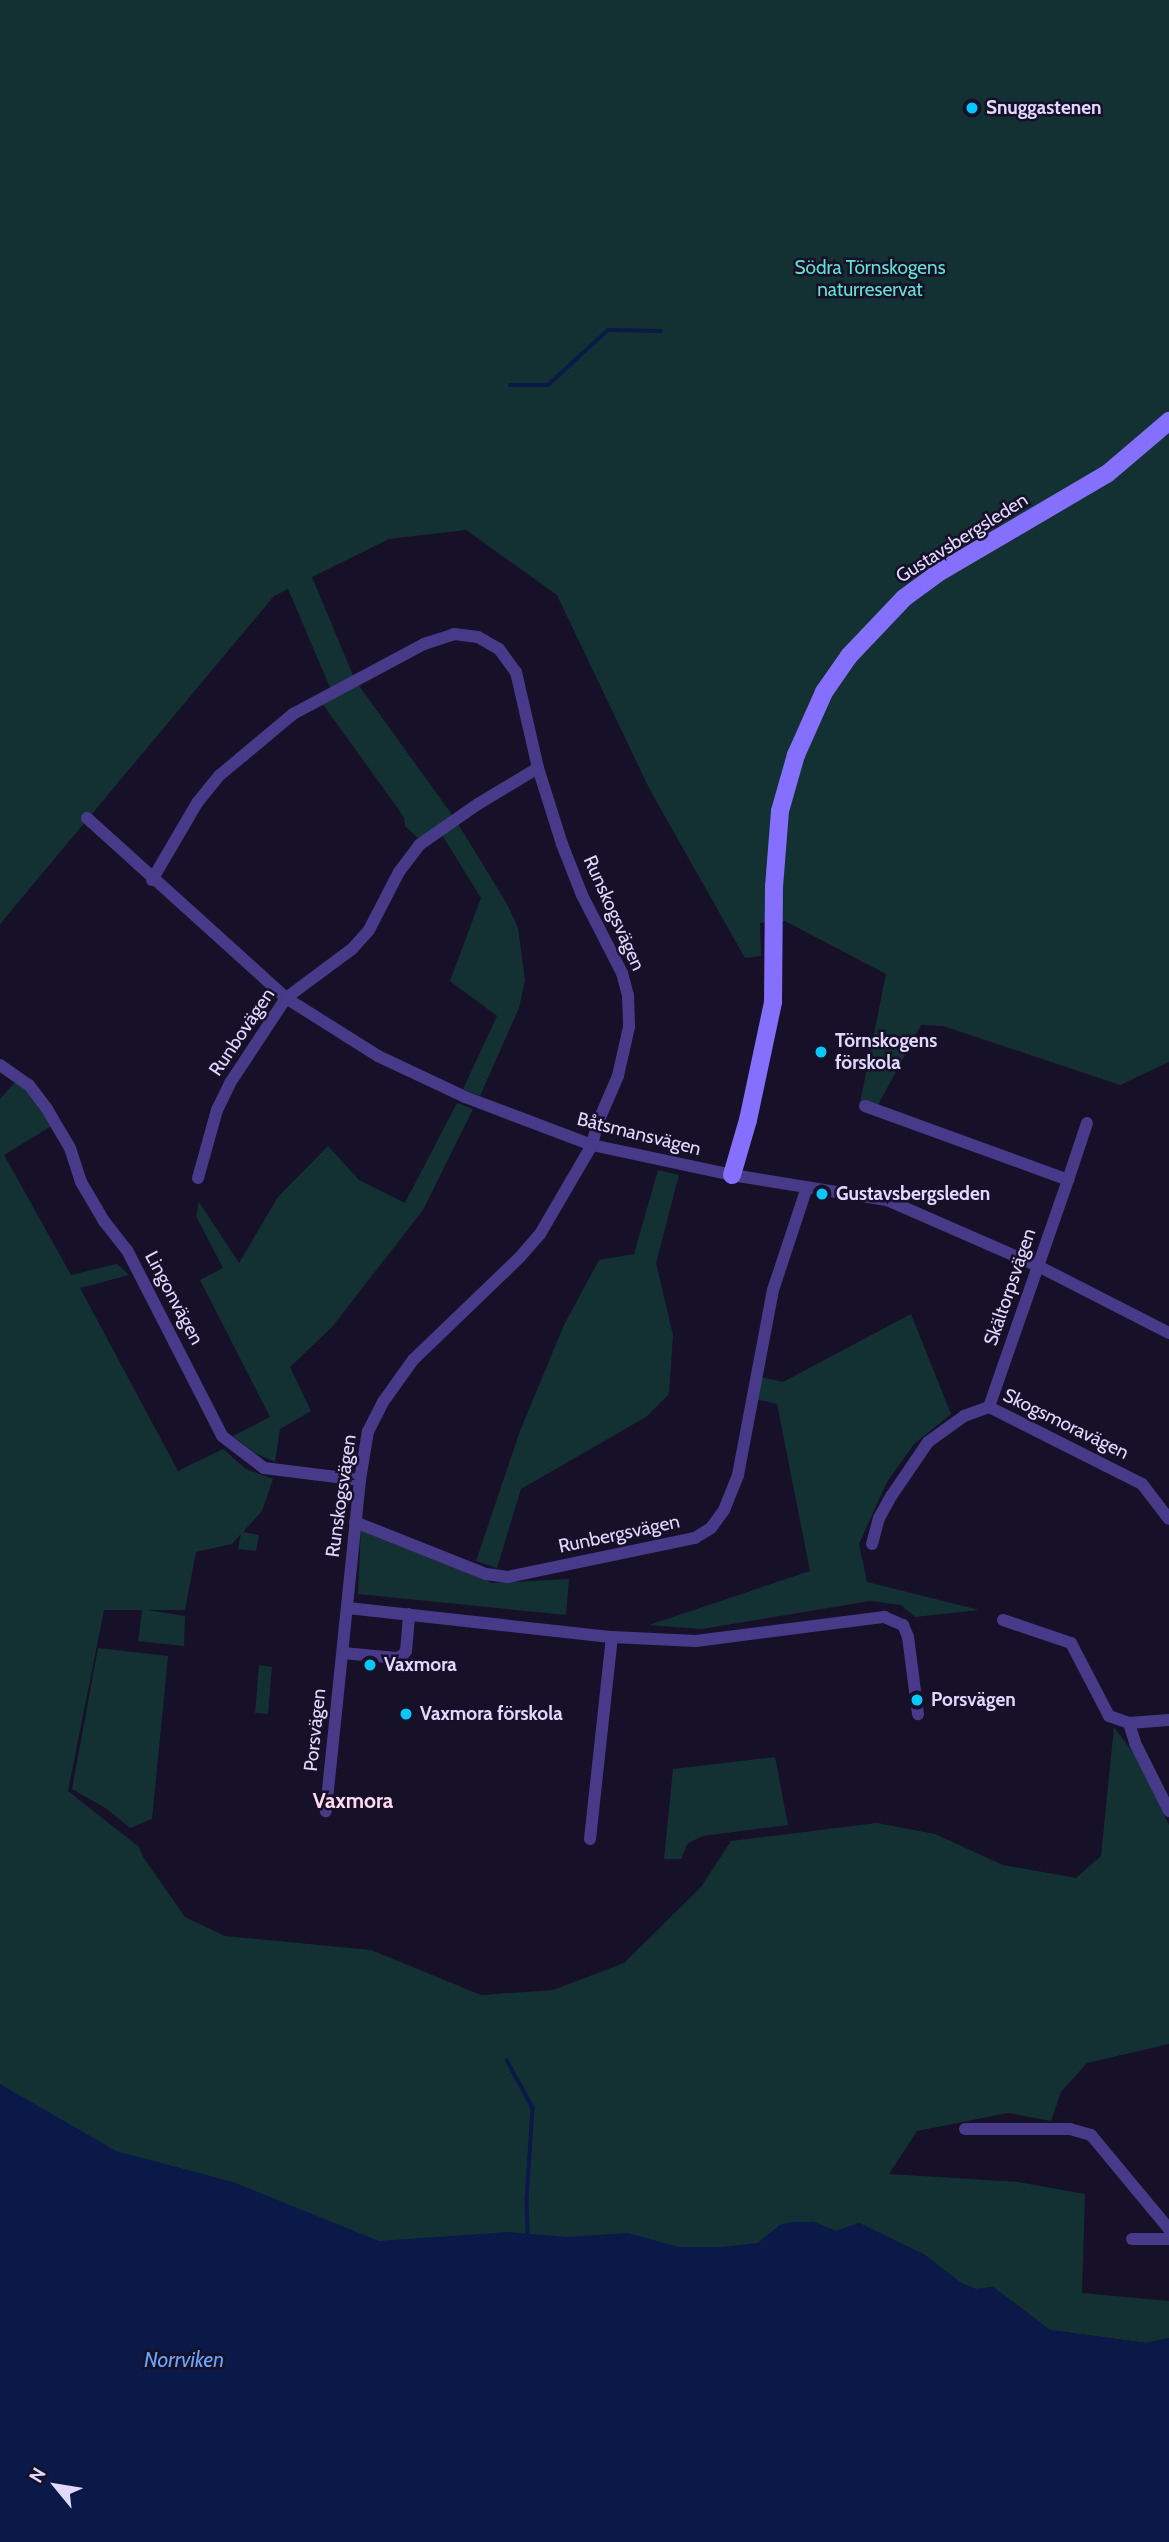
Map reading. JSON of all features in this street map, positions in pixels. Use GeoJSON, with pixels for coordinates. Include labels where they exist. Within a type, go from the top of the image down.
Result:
{"type":"FeatureCollection","features":[{"type":"Feature","properties":{"kind":"street","name":"Gustavsbergsleden"},"geometry":{"type":"LineString","coordinates":[[732,1175],[748,1120],[773,1002],[774,887],[780,811],[796,755],[824,692],[849,656],[904,598],[938,573],[1107,474],[1169,421]]}},
{"type":"Feature","properties":{"kind":"street","name":"Runskogsvägen"},"geometry":{"type":"LineString","coordinates":[[152,880],[197,803],[220,775],[293,714],[407,652],[454,635],[488,642],[499,649],[516,672],[538,768],[582,895],[622,972],[628,995],[629,1027],[618,1076],[598,1122],[592,1145],[540,1234],[519,1258],[413,1360],[397,1380],[368,1431],[355,1522],[348,1608]]}},
{"type":"Feature","properties":{"kind":"street","name":"Runbovägen"},"geometry":{"type":"LineString","coordinates":[[198,1178],[217,1110],[229,1084],[286,998],[352,949],[369,930],[399,872],[419,845],[478,804],[538,768]]}},
{"type":"Feature","properties":{"kind":"street","name":"Båtsmansvägen"},"geometry":{"type":"LineString","coordinates":[[87,818],[152,880],[286,998],[378,1056],[465,1097],[592,1145],[732,1175],[887,1200],[1038,1266],[1169,1332]]}},
{"type":"Feature","properties":{"kind":"street","name":"Lingonvägen"},"geometry":{"type":"LineString","coordinates":[[0,1065],[29,1085],[47,1109],[70,1148],[81,1182],[104,1221],[127,1250],[222,1436],[264,1468],[360,1480]]}},
{"type":"Feature","properties":{"kind":"street"},"geometry":{"type":"LineString","coordinates":[[865,1106],[1068,1180]]}},
{"type":"Feature","properties":{"kind":"street","name":"Skältorpsvägen"},"geometry":{"type":"LineString","coordinates":[[989,1407],[1087,1123]]}},
{"type":"Feature","properties":{"kind":"street","name":"Runbergsvägen"},"geometry":{"type":"LineString","coordinates":[[355,1522],[486,1574],[508,1577],[695,1538],[711,1528],[724,1510],[738,1475],[774,1290],[807,1187]]}},
{"type":"Feature","properties":{"kind":"street","name":"Skogsmoravägen"},"geometry":{"type":"LineString","coordinates":[[872,1544],[879,1518],[897,1486],[928,1442],[964,1416],[989,1407],[1142,1484],[1169,1519]]}},
{"type":"Feature","properties":{"kind":"street"},"geometry":{"type":"LineString","coordinates":[[348,1608],[612,1637],[696,1641],[884,1618],[903,1625],[908,1637],[918,1714]]}},
{"type":"Feature","properties":{"kind":"street","name":"Porsvägen"},"geometry":{"type":"LineString","coordinates":[[326,1811],[348,1608]]}},
{"type":"Feature","properties":{"kind":"street"},"geometry":{"type":"LineString","coordinates":[[343,1653],[397,1658],[402,1656],[406,1651],[409,1614]]}},
{"type":"Feature","properties":{"kind":"street"},"geometry":{"type":"LineString","coordinates":[[1003,1620],[1071,1643],[1109,1716],[1129,1723],[1169,1720]]}},
{"type":"Feature","properties":{"kind":"street"},"geometry":{"type":"LineString","coordinates":[[590,1839],[612,1637]]}},
{"type":"Feature","properties":{"kind":"street"},"geometry":{"type":"LineString","coordinates":[[1129,1723],[1135,1742],[1169,1811]]}},
{"type":"Feature","properties":{"kind":"street"},"geometry":{"type":"LineString","coordinates":[[965,2129],[1070,2129],[1091,2135],[1169,2229]]}},
{"type":"Feature","properties":{"kind":"street"},"geometry":{"type":"LineString","coordinates":[[1132,2239],[1169,2239]]}},
{"type":"Feature","properties":{"kind":"green space","name":"Södra Törnskogens naturreservat"},"geometry":{"type":"Polygon","coordinates":[[[0,0],[1169,0],[1169,1062],[1120,1085],[943,1026],[921,1025],[878,1105],[860,1103],[886,974],[785,921],[760,923],[761,956],[745,958],[650,790],[557,595],[466,530],[389,539],[312,577],[355,680],[455,819],[507,904],[518,928],[525,980],[519,1008],[480,1096],[463,1089],[497,1016],[450,981],[481,898],[439,830],[422,842],[405,826],[404,817],[319,699],[332,692],[288,589],[274,596],[0,924],[0,0]]]}},
{"type":"Feature","properties":{"kind":"green space"},"geometry":{"type":"Polygon","coordinates":[[[16,1081],[39,1104],[53,1125],[4,1155],[71,1275],[117,1264],[129,1275],[80,1288],[178,1471],[223,1449],[246,1469],[273,1479],[262,1511],[243,1532],[259,1535],[256,1551],[238,1549],[241,1534],[232,1544],[196,1552],[185,1610],[147,1610],[185,1616],[184,1646],[138,1641],[142,1610],[104,1610],[68,1791],[139,1847],[143,1857],[185,1917],[225,1936],[371,1950],[481,1995],[553,1990],[624,1963],[701,1887],[731,1841],[877,1823],[935,1834],[1003,1865],[1076,1878],[1101,1856],[1114,1727],[1135,1755],[1169,1825],[1169,2044],[1087,2063],[1061,2092],[1051,2121],[1008,2113],[917,2131],[889,2174],[1018,2182],[1085,2194],[1082,2293],[1169,2301],[1169,2338],[1146,2343],[1050,2330],[993,2287],[976,2289],[961,2283],[925,2255],[859,2223],[836,2231],[813,2222],[780,2225],[758,2243],[715,2313],[0,2172],[0,1099],[16,1081]]]}},
{"type":"Feature","properties":{"kind":"green space"},"geometry":{"type":"Polygon","coordinates":[[[457,1103],[473,1109],[423,1210],[332,1327],[290,1367],[311,1411],[280,1429],[275,1462],[255,1453],[233,1436],[270,1417],[200,1280],[223,1268],[196,1216],[199,1202],[239,1263],[278,1197],[328,1146],[359,1180],[405,1203],[457,1103]]]}},
{"type":"Feature","properties":{"kind":"green space"},"geometry":{"type":"Polygon","coordinates":[[[658,1170],[679,1175],[656,1263],[673,1335],[669,1394],[646,1417],[521,1489],[497,1568],[476,1561],[520,1431],[564,1325],[599,1260],[634,1254],[658,1170]]]}},
{"type":"Feature","properties":{"kind":"green space"},"geometry":{"type":"Polygon","coordinates":[[[911,1314],[951,1414],[914,1444],[887,1482],[859,1544],[867,1582],[979,1610],[915,1617],[901,1605],[870,1601],[702,1629],[649,1625],[810,1571],[777,1404],[756,1399],[761,1377],[783,1382],[911,1314]]]}},
{"type":"Feature","properties":{"kind":"green space"},"geometry":{"type":"Polygon","coordinates":[[[361,1527],[492,1583],[569,1579],[566,1615],[358,1594],[361,1527]]]}},
{"type":"Feature","properties":{"kind":"green space"},"geometry":{"type":"Polygon","coordinates":[[[98,1648],[168,1656],[152,1819],[130,1828],[107,1809],[72,1789],[98,1648]]]}},
{"type":"Feature","properties":{"kind":"green space"},"geometry":{"type":"Polygon","coordinates":[[[259,1665],[272,1667],[268,1714],[255,1713],[259,1665]]]}},
{"type":"Feature","properties":{"kind":"green space"},"geometry":{"type":"Polygon","coordinates":[[[775,1757],[788,1825],[703,1836],[688,1843],[681,1859],[664,1859],[673,1769],[775,1757]]]}},
{"type":"Feature","properties":{"kind":"water","name":"Norrviken"},"geometry":{"type":"Polygon","coordinates":[[[0,2084],[116,2151],[233,2182],[379,2241],[507,2232],[566,2237],[628,2233],[679,2247],[721,2247],[758,2243],[780,2225],[791,2222],[813,2222],[836,2231],[859,2223],[925,2255],[961,2283],[976,2289],[993,2287],[1050,2330],[1146,2343],[1169,2338],[1169,2542],[0,2542],[0,2084]]]}},
{"type":"Feature","properties":{"kind":"waterway"},"geometry":{"type":"LineString","coordinates":[[510,385],[548,385],[608,330],[661,331]]}},
{"type":"Feature","properties":{"kind":"waterway"},"geometry":{"type":"LineString","coordinates":[[507,2060],[533,2108],[527,2200],[528,2234]]}},
{"type":"Feature","properties":{"kind":"place","name":"Snuggastenen"},"geometry":{"type":"Point","coordinates":[972,108]}},
{"type":"Feature","properties":{"kind":"place","name":"Törnskogens förskola"},"geometry":{"type":"Point","coordinates":[821,1052]}},
{"type":"Feature","properties":{"kind":"place","name":"Gustavsbergsleden"},"geometry":{"type":"Point","coordinates":[822,1194]}},
{"type":"Feature","properties":{"kind":"place","name":"Vaxmora"},"geometry":{"type":"Point","coordinates":[370,1665]}},
{"type":"Feature","properties":{"kind":"place","name":"Porsvägen"},"geometry":{"type":"Point","coordinates":[917,1700]}},
{"type":"Feature","properties":{"kind":"place","name":"Vaxmora förskola"},"geometry":{"type":"Point","coordinates":[406,1714]}},
{"type":"Feature","properties":{"kind":"district","name":"Vaxmora"},"geometry":{"type":"Point","coordinates":[353,1801]}}]}
